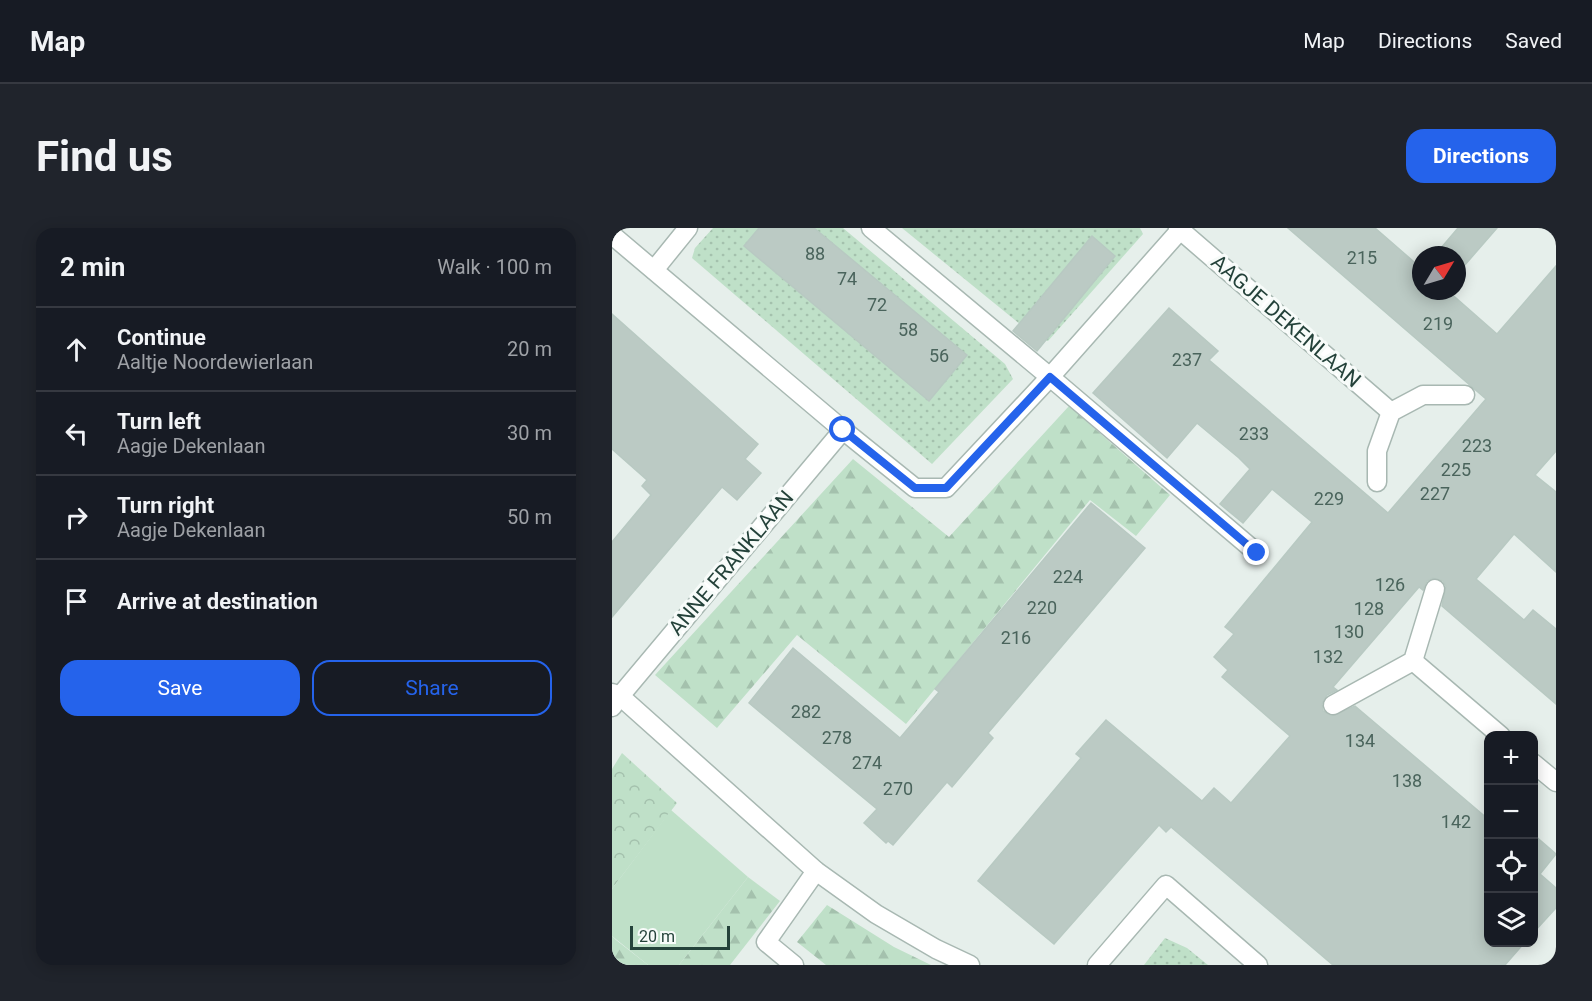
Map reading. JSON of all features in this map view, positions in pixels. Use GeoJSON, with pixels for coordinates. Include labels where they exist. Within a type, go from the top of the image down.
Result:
{"type":"FeatureCollection","features":[{"type":"Feature","properties":{"kind":"street"},"geometry":{"type":"LineString","coordinates":[[654,270],[688,228]]}},
{"type":"Feature","properties":{"kind":"street"},"geometry":{"type":"LineString","coordinates":[[871,228],[1257,553]]}},
{"type":"Feature","properties":{"kind":"street","name":"AAGJE DEKENLAAN"},"geometry":{"type":"LineString","coordinates":[[843,430],[915,488],[946,488],[1050,377],[1180,229],[1391,412]]}},
{"type":"Feature","properties":{"kind":"street"},"geometry":{"type":"LineString","coordinates":[[612,235],[843,430]]}},
{"type":"Feature","properties":{"kind":"street"},"geometry":{"type":"LineString","coordinates":[[1377,482],[1377,451],[1391,412],[1423,395],[1465,395]]}},
{"type":"Feature","properties":{"kind":"street","name":"ANNE FRANKLAAN"},"geometry":{"type":"LineString","coordinates":[[843,430],[615,699],[816,871],[876,914],[936,949],[970,965]]}},
{"type":"Feature","properties":{"kind":"street"},"geometry":{"type":"LineString","coordinates":[[1333,705],[1413,661],[1435,589]]}},
{"type":"Feature","properties":{"kind":"street"},"geometry":{"type":"LineString","coordinates":[[1413,661],[1496,731]]}},
{"type":"Feature","properties":{"kind":"street"},"geometry":{"type":"LineString","coordinates":[[1538,767],[1556,782]]}},
{"type":"Feature","properties":{"kind":"street"},"geometry":{"type":"LineString","coordinates":[[794,965],[766,942],[816,871]]}},
{"type":"Feature","properties":{"kind":"street"},"geometry":{"type":"LineString","coordinates":[[1097,965],[1166,885],[1258,965]]}},
{"type":"Feature","properties":{"kind":"green space"},"geometry":{"type":"Polygon","coordinates":[[[713,228],[843,228],[1005,364],[1013,379],[932,464],[692,258],[695,248],[713,228]]]}},
{"type":"Feature","properties":{"kind":"green space"},"geometry":{"type":"Polygon","coordinates":[[[902,228],[1140,228],[1143,234],[1048,341],[1037,338],[902,228]]]}},
{"type":"Feature","properties":{"kind":"green space"},"geometry":{"type":"Polygon","coordinates":[[[1069,406],[1170,495],[1136,536],[1090,500],[906,724],[797,635],[717,728],[655,675],[853,459],[949,537],[1069,406]]]}},
{"type":"Feature","properties":{"kind":"green space"},"geometry":{"type":"Polygon","coordinates":[[[622,753],[677,803],[612,889],[612,769],[622,753]]]}},
{"type":"Feature","properties":{"kind":"green space"},"geometry":{"type":"Polygon","coordinates":[[[671,810],[748,877],[679,965],[648,965],[612,936],[612,889],[671,810]]]}},
{"type":"Feature","properties":{"kind":"green space"},"geometry":{"type":"Polygon","coordinates":[[[748,877],[780,901],[730,965],[679,965],[748,877]]]}},
{"type":"Feature","properties":{"kind":"green space"},"geometry":{"type":"Polygon","coordinates":[[[827,905],[894,947],[931,965],[826,965],[797,942],[827,905]]]}},
{"type":"Feature","properties":{"kind":"green space"},"geometry":{"type":"Polygon","coordinates":[[[612,936],[616,940],[648,965],[612,965],[612,936]]]}},
{"type":"Feature","properties":{"kind":"green space"},"geometry":{"type":"Polygon","coordinates":[[[1165,938],[1187,948],[1208,965],[1144,965],[1165,938]]]}},
{"type":"Feature","properties":{"kind":"building"},"geometry":{"type":"Polygon","coordinates":[[[759,228],[814,228],[967,355],[929,401],[744,246],[759,228]]]}},
{"type":"Feature","properties":{"kind":"building"},"geometry":{"type":"Polygon","coordinates":[[[1288,228],[1375,228],[1412,260],[1412,300],[1458,300],[1497,334],[1556,266],[1556,451],[1535,475],[1556,492],[1556,572],[1514,534],[1476,579],[1524,620],[1533,610],[1556,629],[1556,704],[1442,606],[1446,586],[1443,581],[1433,578],[1427,581],[1423,590],[1419,587],[1333,687],[1337,690],[1327,695],[1322,704],[1323,711],[1332,716],[1355,706],[1484,816],[1484,947],[1521,947],[1505,965],[1333,965],[1171,827],[1166,832],[1159,825],[1054,944],[978,881],[1081,758],[1076,754],[1106,720],[1202,801],[1214,788],[1231,803],[1290,736],[1222,677],[1228,670],[1214,657],[1234,634],[1225,627],[1312,522],[1272,489],[1243,523],[1220,504],[1250,469],[1239,458],[1197,423],[1167,458],[1093,393],[1169,308],[1218,351],[1209,360],[1388,513],[1486,399],[1288,228]]]}},
{"type":"Feature","properties":{"kind":"building"},"geometry":{"type":"Polygon","coordinates":[[[1458,228],[1497,228],[1466,264],[1466,246],[1443,246],[1458,228]]]}},
{"type":"Feature","properties":{"kind":"building"},"geometry":{"type":"Polygon","coordinates":[[[1092,236],[1115,256],[1037,351],[1013,331],[1092,236]]]}},
{"type":"Feature","properties":{"kind":"building"},"geometry":{"type":"Polygon","coordinates":[[[612,314],[758,444],[745,459],[761,473],[737,500],[722,487],[612,617],[612,542],[651,495],[642,486],[647,480],[612,449],[612,314]]]}},
{"type":"Feature","properties":{"kind":"building"},"geometry":{"type":"Polygon","coordinates":[[[1091,503],[1145,548],[988,733],[993,738],[952,787],[947,782],[893,845],[888,841],[886,843],[864,823],[877,809],[749,703],[793,648],[900,738],[939,692],[935,689],[1091,503]]]}},
{"type":"Feature","properties":{"kind":"building"},"geometry":{"type":"Polygon","coordinates":[[[1538,838],[1556,854],[1540,874],[1556,888],[1556,908],[1538,928],[1538,838]]]}},
{"type":"Feature","properties":{"kind":"route"},"geometry":{"type":"LineString","coordinates":[[843,430],[915,488],[946,488],[1050,377],[1257,553]]}}]}
